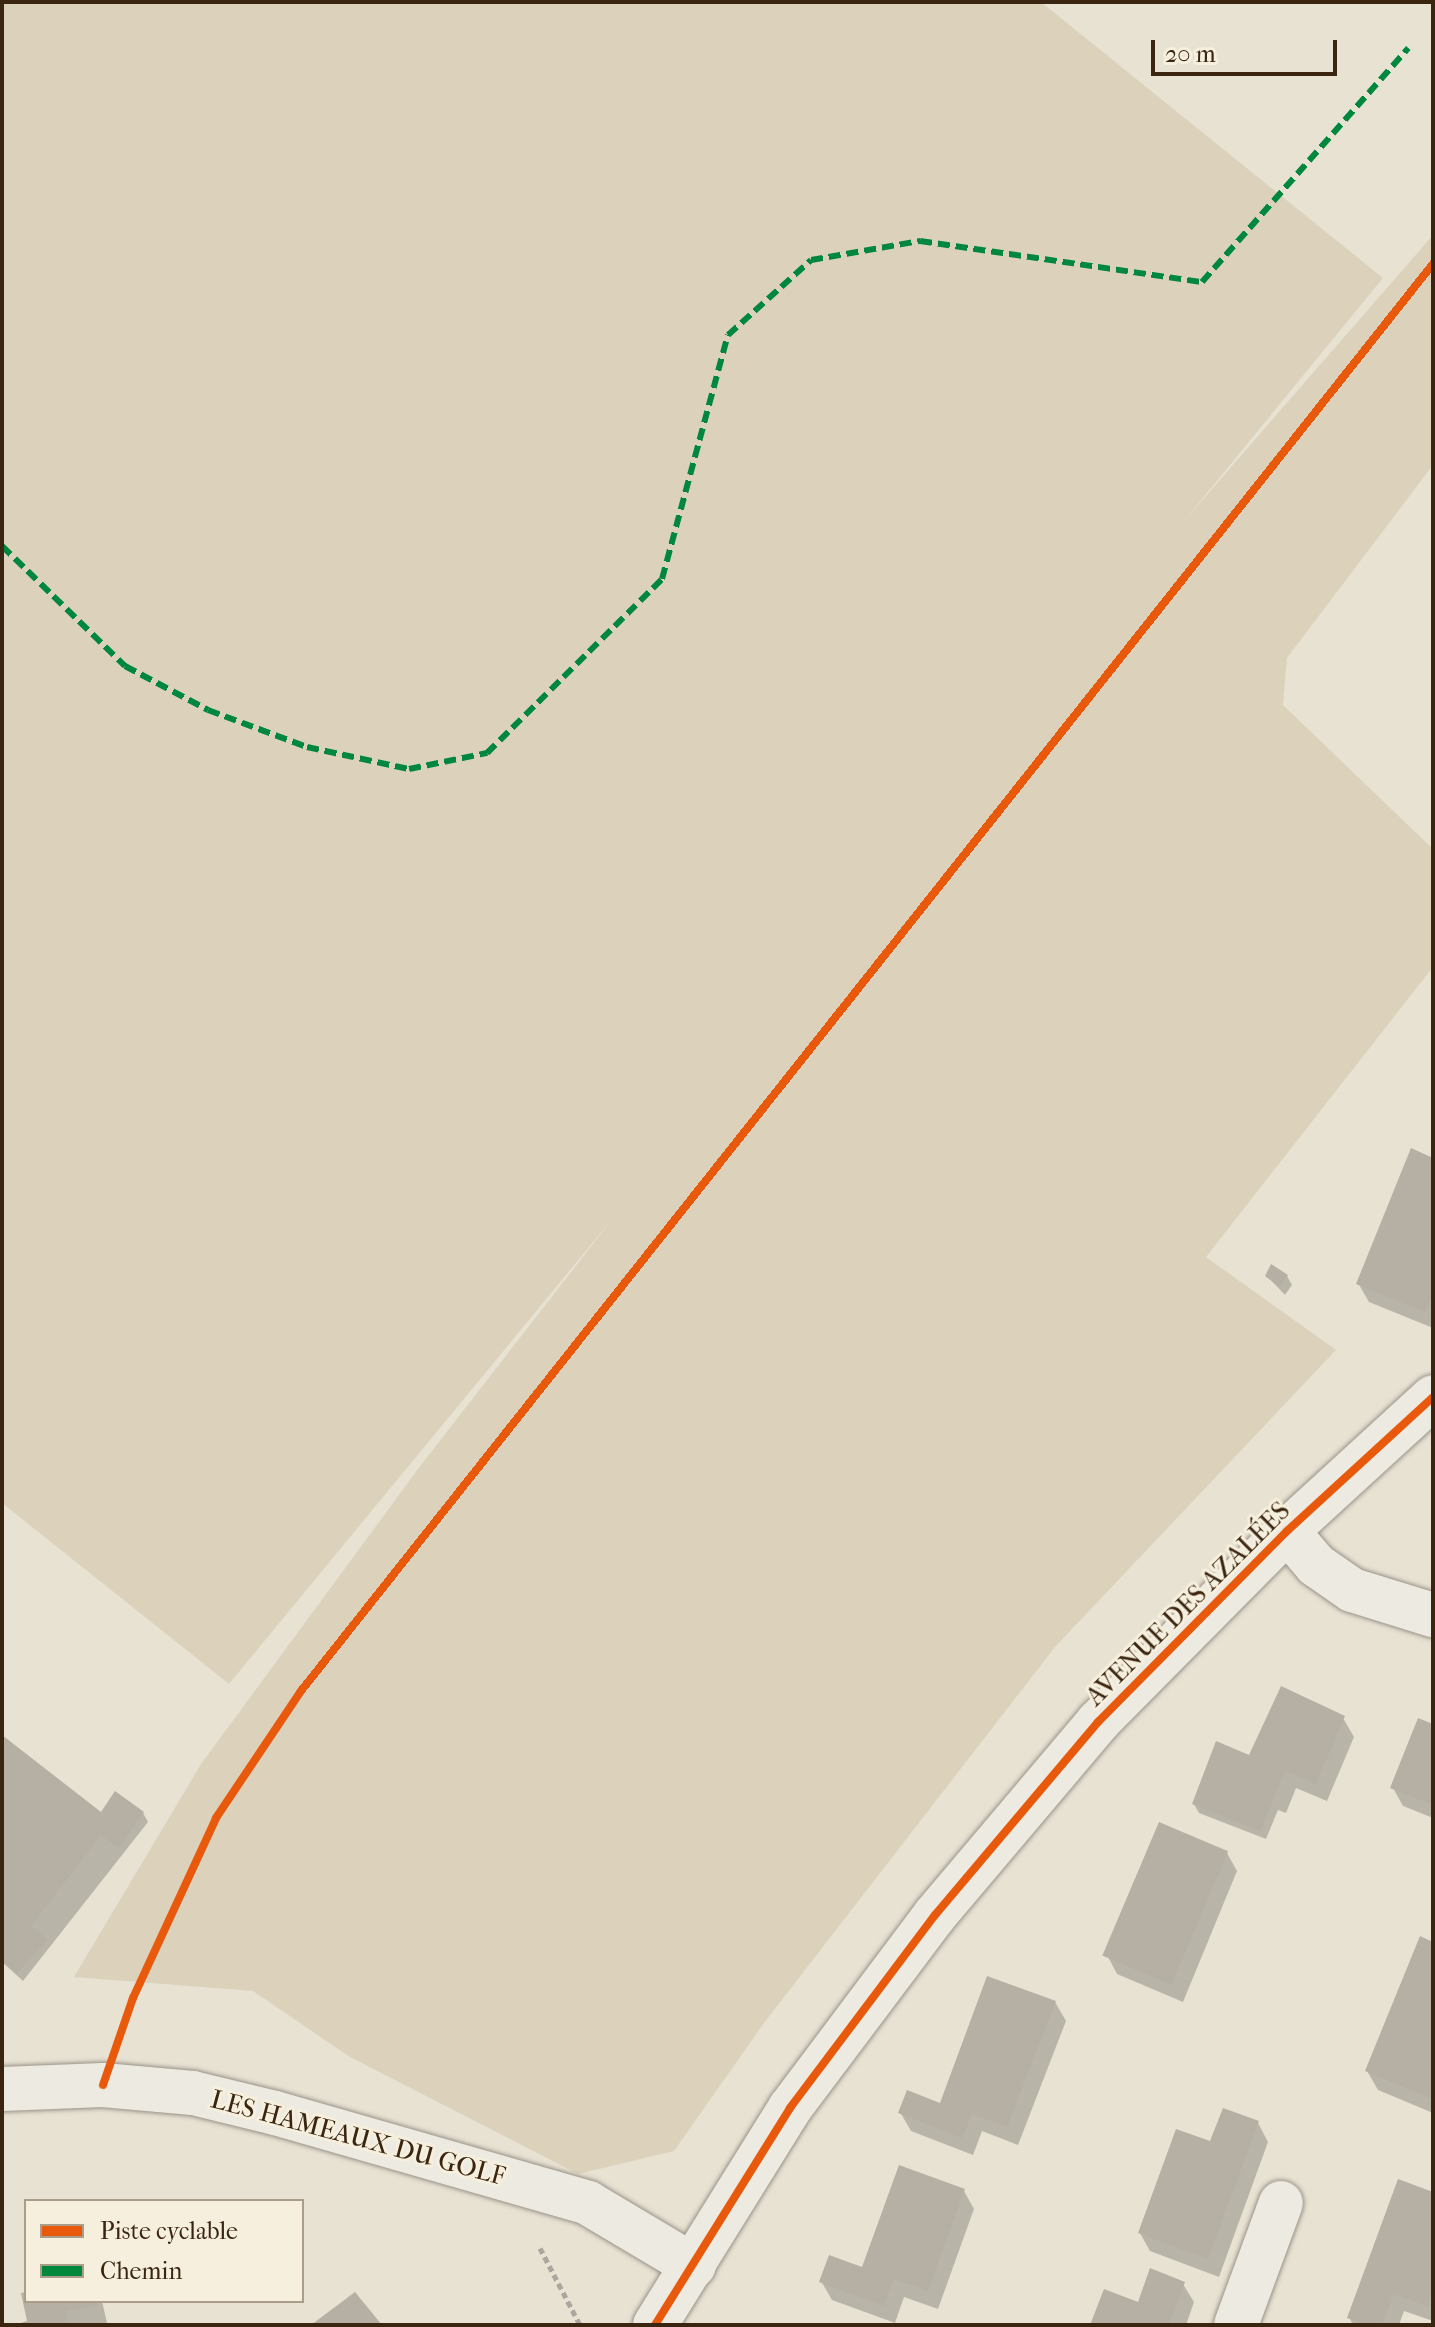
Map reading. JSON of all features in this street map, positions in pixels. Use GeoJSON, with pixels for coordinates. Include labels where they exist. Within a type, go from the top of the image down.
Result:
{"type":"FeatureCollection","features":[{"type":"Feature","properties":{"kind":"street","name":"AVENUE DES AZALÉES"},"geometry":{"type":"LineString","coordinates":[[655,2325],[790,2108],[935,1915],[1098,1722],[1287,1531],[1433,1397]]}},
{"type":"Feature","properties":{"kind":"street"},"geometry":{"type":"LineString","coordinates":[[1287,1531],[1316,1565],[1352,1590],[1433,1615]]}},
{"type":"Feature","properties":{"kind":"street","name":"LES HAMEAUX DU GOLF"},"geometry":{"type":"LineString","coordinates":[[2,2089],[103,2085],[193,2093],[275,2113],[588,2203],[694,2266]]}},
{"type":"Feature","properties":{"kind":"street"},"geometry":{"type":"LineString","coordinates":[[1236,2325],[1281,2203]]}},
{"type":"Feature","properties":{"kind":"path"},"geometry":{"type":"LineString","coordinates":[[521,2183],[529,2225],[580,2325]]}},
{"type":"Feature","properties":{"kind":"shaded area"},"geometry":{"type":"Polygon","coordinates":[[[2,2],[1041,2],[1383,278],[1185,520],[1433,235],[1433,465],[1287,658],[1283,705],[1433,849],[1433,967],[1206,1257],[1336,1350],[1055,1647],[764,2023],[674,2151],[578,2174],[350,2057],[253,1991],[74,1977],[201,1764],[421,1465],[613,1218],[229,1684],[2,1503],[2,2]]]}},
{"type":"Feature","properties":{"kind":"building"},"geometry":{"type":"Polygon","coordinates":[[[1411,1148],[1433,1158],[1433,1293],[1425,1312],[1356,1284],[1411,1148]]]}},
{"type":"Feature","properties":{"kind":"building"},"geometry":{"type":"Polygon","coordinates":[[[1271,1264],[1288,1275],[1280,1287],[1265,1276],[1271,1264]]]}},
{"type":"Feature","properties":{"kind":"building"},"geometry":{"type":"Polygon","coordinates":[[[1281,1686],[1345,1716],[1316,1784],[1285,1770],[1261,1831],[1192,1804],[1216,1741],[1249,1755],[1281,1686]]]}},
{"type":"Feature","properties":{"kind":"building"},"geometry":{"type":"Polygon","coordinates":[[[1418,1718],[1433,1724],[1433,1805],[1390,1788],[1418,1718]]]}},
{"type":"Feature","properties":{"kind":"building"},"geometry":{"type":"Polygon","coordinates":[[[2,1735],[101,1812],[115,1791],[144,1812],[119,1848],[101,1835],[31,1926],[48,1939],[17,1973],[2,1959],[2,1735]]]}},
{"type":"Feature","properties":{"kind":"building"},"geometry":{"type":"Polygon","coordinates":[[[1159,1822],[1228,1851],[1171,1985],[1102,1955],[1159,1822]]]}},
{"type":"Feature","properties":{"kind":"building"},"geometry":{"type":"Polygon","coordinates":[[[1420,1936],[1433,1942],[1433,2099],[1365,2071],[1420,1936]]]}},
{"type":"Feature","properties":{"kind":"building"},"geometry":{"type":"Polygon","coordinates":[[[987,1976],[1056,2001],[1007,2127],[972,2114],[962,2138],[898,2113],[907,2090],[940,2103],[987,1976]]]}},
{"type":"Feature","properties":{"kind":"building"},"geometry":{"type":"Polygon","coordinates":[[[1223,2108],[1259,2121],[1208,2259],[1138,2233],[1176,2129],[1210,2141],[1223,2108]]]}},
{"type":"Feature","properties":{"kind":"building"},"geometry":{"type":"Polygon","coordinates":[[[899,2165],[965,2189],[928,2291],[894,2279],[884,2306],[819,2282],[829,2255],[862,2267],[899,2165]]]}},
{"type":"Feature","properties":{"kind":"building"},"geometry":{"type":"Polygon","coordinates":[[[1398,2179],[1433,2192],[1433,2290],[1427,2306],[1394,2294],[1382,2325],[1368,2325],[1347,2318],[1398,2179]]]}},
{"type":"Feature","properties":{"kind":"building"},"geometry":{"type":"Polygon","coordinates":[[[1150,2268],[1185,2282],[1169,2325],[1090,2325],[1104,2289],[1138,2302],[1150,2268]]]}},
{"type":"Feature","properties":{"kind":"building"},"geometry":{"type":"Polygon","coordinates":[[[24,2292],[24,2303],[98,2305],[65,2311],[68,2325],[14,2325],[27,2321],[21,2293],[24,2292]]]}},
{"type":"Feature","properties":{"kind":"building"},"geometry":{"type":"Polygon","coordinates":[[[355,2292],[382,2325],[311,2325],[355,2292]]]}},
{"type":"Feature","properties":{"kind":"marked path"},"geometry":{"type":"LineString","coordinates":[[2,546],[125,666],[208,710],[307,747],[409,769],[487,753],[662,579],[728,335],[811,260],[920,241],[1202,282],[1408,48]]}},
{"type":"Feature","properties":{"kind":"cycle path"},"geometry":{"type":"LineString","coordinates":[[103,2085],[133,1998],[216,1818],[301,1691],[1433,264]]}},
{"type":"Feature","properties":{"kind":"cycle path"},"geometry":{"type":"LineString","coordinates":[[655,2325],[790,2108],[935,1915],[1098,1722],[1287,1531],[1433,1397]]}}]}
